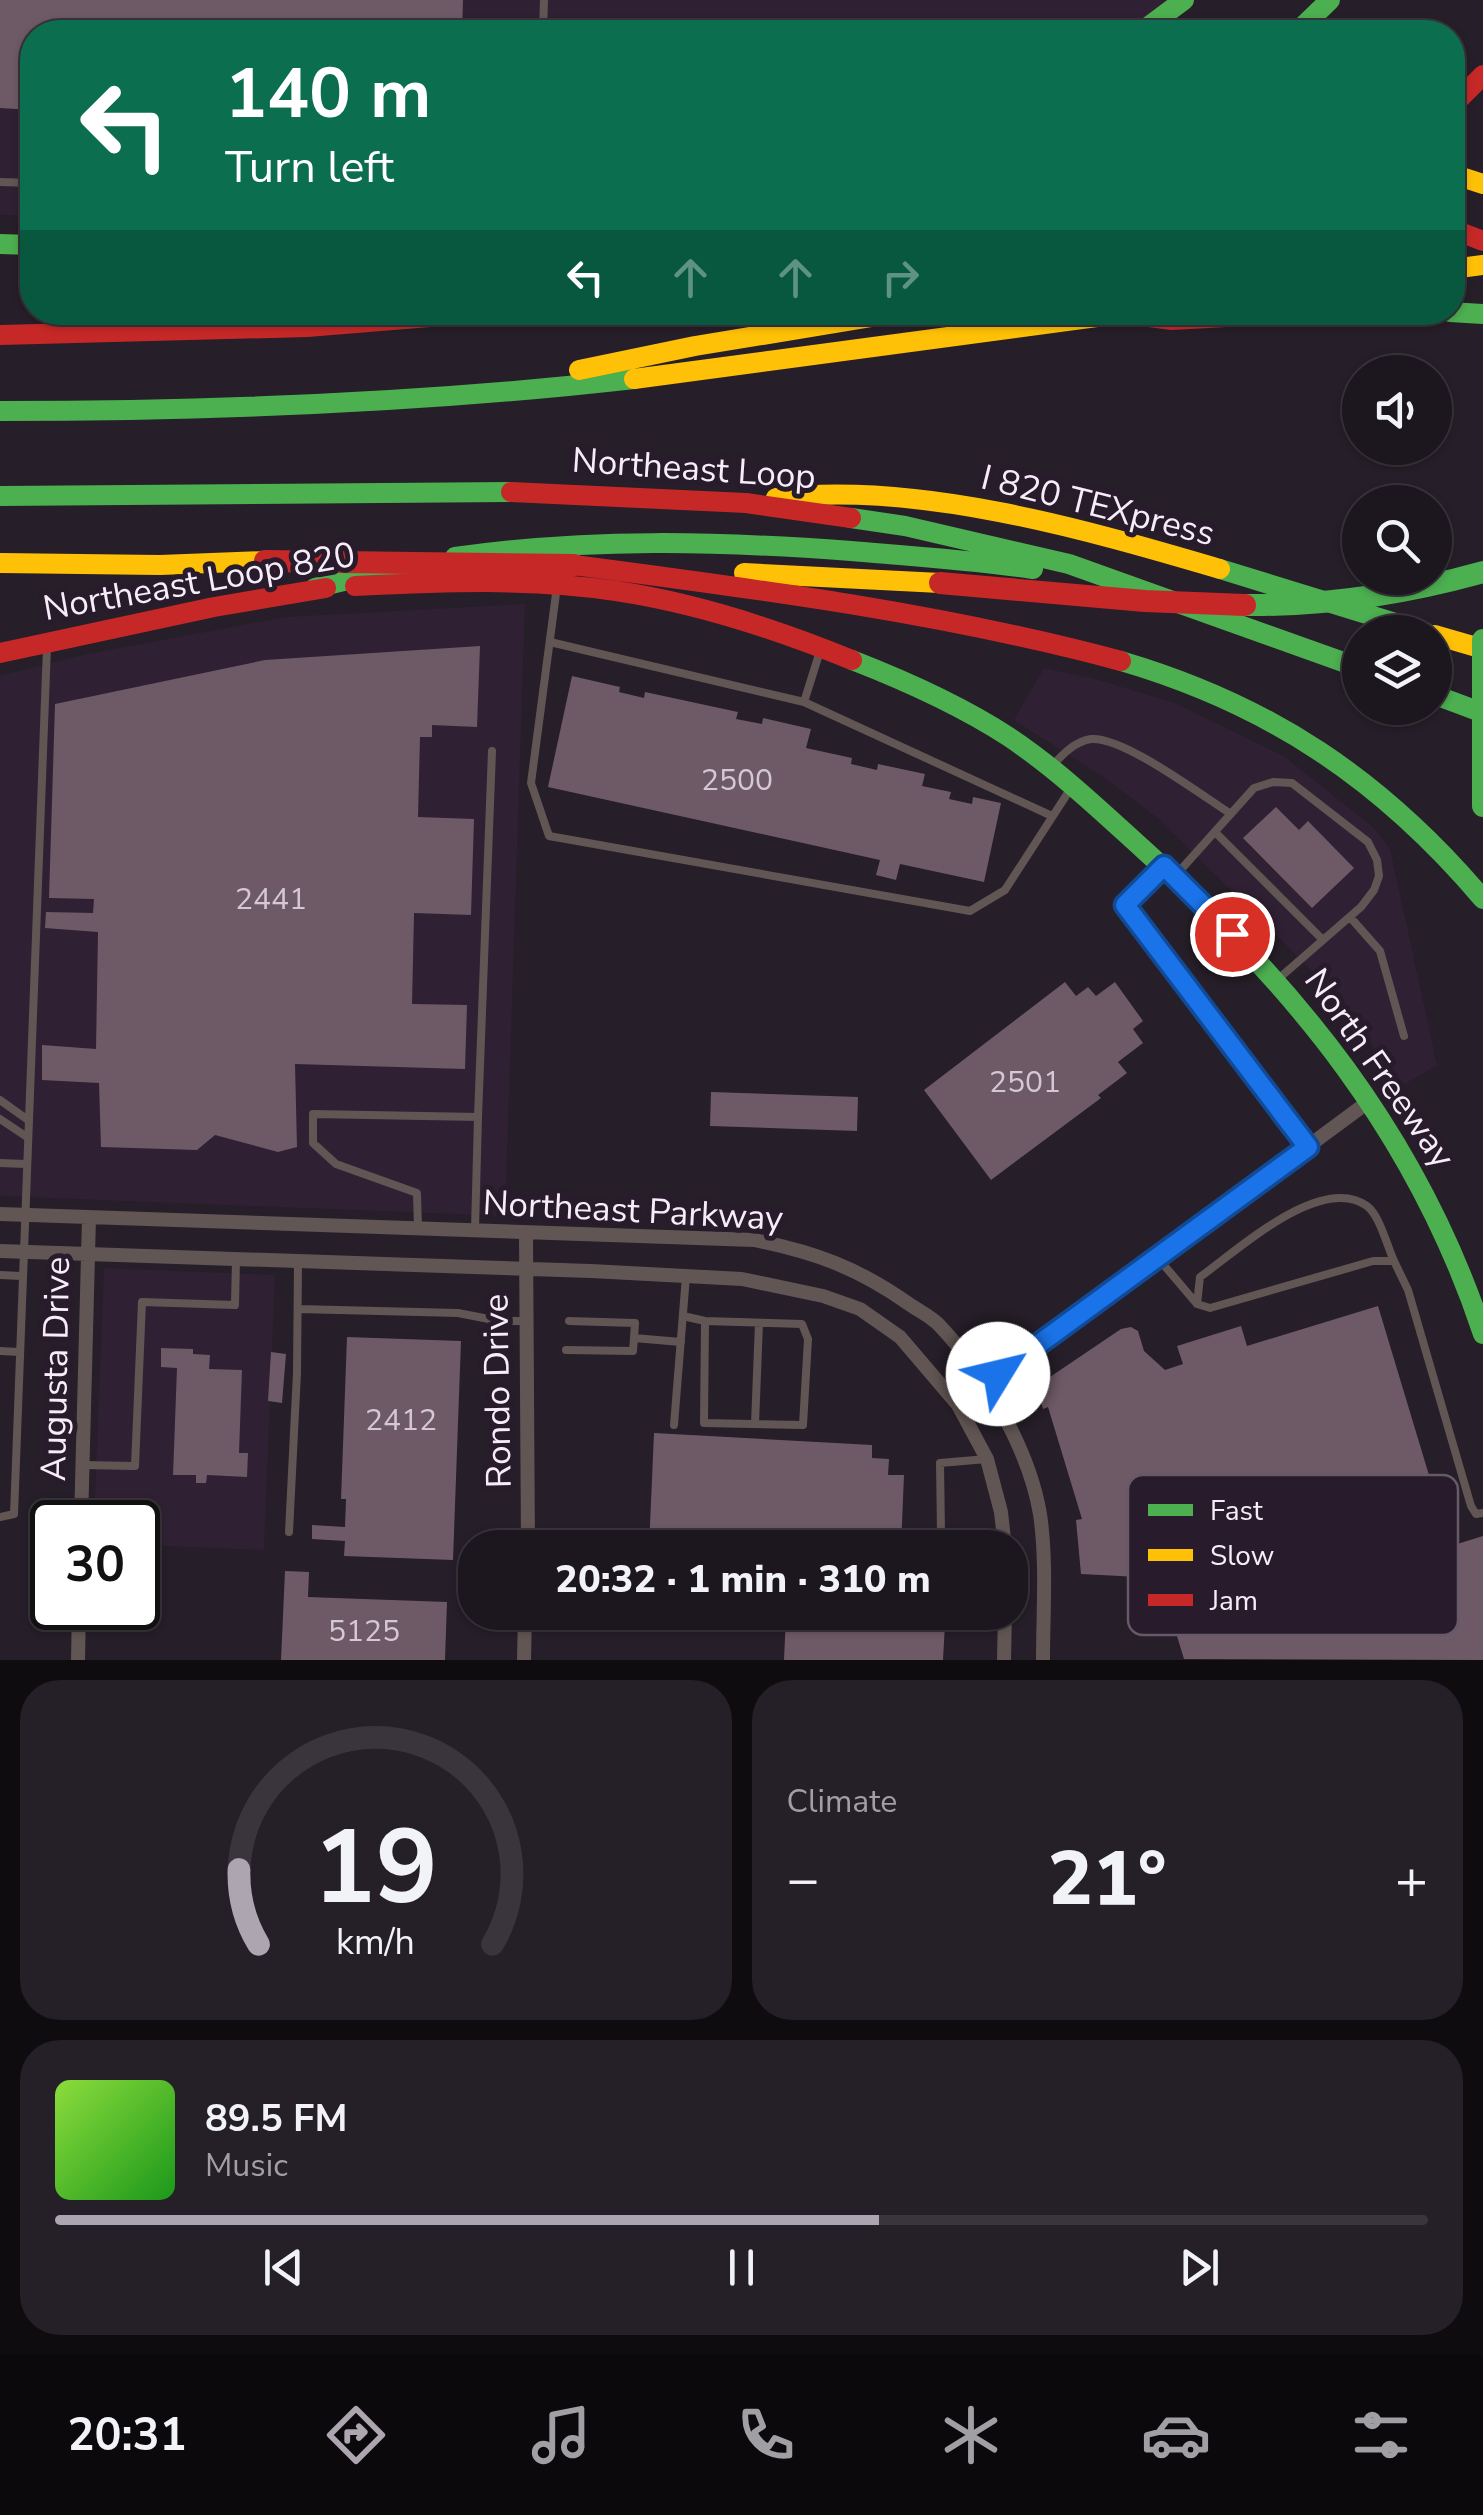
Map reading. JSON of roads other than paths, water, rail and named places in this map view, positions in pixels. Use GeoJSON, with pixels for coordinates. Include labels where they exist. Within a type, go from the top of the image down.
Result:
{"type":"FeatureCollection","features":[{"type":"Feature","properties":{"kind":"main road"},"geometry":{"type":"LineString","coordinates":[[1157,20],[1184,0]]}},
{"type":"Feature","properties":{"kind":"main road"},"geometry":{"type":"LineString","coordinates":[[1309,20],[1330,0]]}},
{"type":"Feature","properties":{"kind":"main road"},"geometry":{"type":"LineString","coordinates":[[1465,93],[1483,75]]}},
{"type":"Feature","properties":{"kind":"main road"},"geometry":{"type":"LineString","coordinates":[[0,336],[294,325]]}},
{"type":"Feature","properties":{"kind":"main road"},"geometry":{"type":"LineString","coordinates":[[447,397],[695,346],[823,325]]}},
{"type":"Feature","properties":{"kind":"main road"},"geometry":{"type":"LineString","coordinates":[[0,411],[309,406],[447,397],[691,372],[1044,325]]}},
{"type":"Feature","properties":{"kind":"main road","name":"Northeast Loop"},"geometry":{"type":"LineString","coordinates":[[0,496],[552,492],[746,503],[956,536],[1069,564],[1342,661]]}},
{"type":"Feature","properties":{"kind":"main road","name":"I 820 TEXpress"},"geometry":{"type":"LineString","coordinates":[[746,503],[816,492],[923,501],[1027,517],[1118,540],[1368,615]]}},
{"type":"Feature","properties":{"kind":"main road"},"geometry":{"type":"LineString","coordinates":[[315,588],[478,553],[544,544],[636,540],[725,542],[950,560],[1068,574],[1146,589]]}},
{"type":"Feature","properties":{"kind":"main road"},"geometry":{"type":"LineString","coordinates":[[0,562],[574,565],[940,583],[1276,608],[1384,597],[1483,572]]}},
{"type":"Feature","properties":{"kind":"main road"},"geometry":{"type":"LineString","coordinates":[[574,565],[737,586],[946,622],[1127,663],[1206,690],[1256,712],[1366,783],[1452,860],[1483,900]]}},
{"type":"Feature","properties":{"kind":"main road","name":"Northeast Loop 820"},"geometry":{"type":"LineString","coordinates":[[0,652],[315,588],[512,582],[656,598],[862,663],[990,726],[1077,790]]}},
{"type":"Feature","properties":{"kind":"main road"},"geometry":{"type":"LineString","coordinates":[[1483,640],[1483,806]]}},
{"type":"Feature","properties":{"kind":"main road"},"geometry":{"type":"LineString","coordinates":[[1452,641],[1483,649]]}},
{"type":"Feature","properties":{"kind":"main road"},"geometry":{"type":"LineString","coordinates":[[1452,702],[1483,714]]}},
{"type":"Feature","properties":{"kind":"main road","name":"North Freeway"},"geometry":{"type":"LineString","coordinates":[[1077,790],[1169,872],[1277,980],[1316,1028],[1408,1161],[1441,1226],[1483,1334]]}},
{"type":"Feature","properties":{"kind":"street"},"geometry":{"type":"LineString","coordinates":[[958,1405],[1368,1102]]}},
{"type":"Feature","properties":{"kind":"street","name":"Northeast Parkway"},"geometry":{"type":"LineString","coordinates":[[0,1214],[754,1240],[810,1251],[856,1271],[939,1324],[984,1385],[1015,1437],[1037,1502],[1044,1567],[1043,1660]]}},
{"type":"Feature","properties":{"kind":"street","name":"Augusta Drive"},"geometry":{"type":"LineString","coordinates":[[82,1500],[89,1218]]}},
{"type":"Feature","properties":{"kind":"street","name":"Rondo Drive"},"geometry":{"type":"LineString","coordinates":[[526,1234],[528,1530]]}},
{"type":"Feature","properties":{"kind":"street","name":"Northeast Parkway"},"geometry":{"type":"LineString","coordinates":[[0,1251],[686,1276],[742,1280],[823,1296],[860,1310],[900,1337],[958,1405],[988,1460],[1003,1530]]}},
{"type":"Feature","properties":{"kind":"street"},"geometry":{"type":"LineString","coordinates":[[78,1660],[79,1630]]}},
{"type":"Feature","properties":{"kind":"street"},"geometry":{"type":"LineString","coordinates":[[524,1660],[525,1630]]}},
{"type":"Feature","properties":{"kind":"street"},"geometry":{"type":"LineString","coordinates":[[1004,1660],[1005,1630]]}},
{"type":"Feature","properties":{"kind":"lane"},"geometry":{"type":"LineString","coordinates":[[557,586],[531,783],[549,836],[970,910],[1005,890],[1052,816],[1077,790]]}},
{"type":"Feature","properties":{"kind":"lane"},"geometry":{"type":"LineString","coordinates":[[0,1517],[14,1514],[47,642]]}},
{"type":"Feature","properties":{"kind":"lane"},"geometry":{"type":"LineString","coordinates":[[550,642],[804,702],[1052,816]]}},
{"type":"Feature","properties":{"kind":"lane"},"geometry":{"type":"LineString","coordinates":[[804,702],[821,648]]}},
{"type":"Feature","properties":{"kind":"lane"},"geometry":{"type":"LineString","coordinates":[[1049,770],[1068,750],[1088,739],[1116,742],[1232,814]]}},
{"type":"Feature","properties":{"kind":"lane"},"geometry":{"type":"LineString","coordinates":[[475,1232],[492,751]]}},
{"type":"Feature","properties":{"kind":"lane"},"geometry":{"type":"LineString","coordinates":[[1277,980],[1350,916],[1374,890],[1379,876],[1377,860],[1368,842],[1292,783],[1273,782],[1254,788],[1215,832],[1125,905],[1308,1147]]}},
{"type":"Feature","properties":{"kind":"lane"},"geometry":{"type":"LineString","coordinates":[[1215,832],[1323,940]]}},
{"type":"Feature","properties":{"kind":"lane"},"geometry":{"type":"LineString","coordinates":[[1350,916],[1380,950],[1404,1036]]}},
{"type":"Feature","properties":{"kind":"lane"},"geometry":{"type":"LineString","coordinates":[[0,1100],[28,1120]]}},
{"type":"Feature","properties":{"kind":"lane"},"geometry":{"type":"LineString","coordinates":[[418,1230],[418,1192],[336,1164],[313,1143],[313,1114],[478,1117]]}},
{"type":"Feature","properties":{"kind":"lane"},"geometry":{"type":"LineString","coordinates":[[0,1119],[27,1138]]}},
{"type":"Feature","properties":{"kind":"lane"},"geometry":{"type":"LineString","coordinates":[[0,1163],[26,1164]]}},
{"type":"Feature","properties":{"kind":"lane"},"geometry":{"type":"LineString","coordinates":[[1197,1304],[1200,1276],[1303,1205],[1328,1196],[1350,1198],[1370,1208],[1408,1290],[1472,1506],[1476,1514],[1483,1513]]}},
{"type":"Feature","properties":{"kind":"lane"},"geometry":{"type":"LineString","coordinates":[[1157,1258],[1197,1304],[1210,1308],[1373,1261],[1394,1261]]}},
{"type":"Feature","properties":{"kind":"lane"},"geometry":{"type":"LineString","coordinates":[[83,1465],[136,1466],[142,1302],[235,1305],[236,1260]]}},
{"type":"Feature","properties":{"kind":"lane"},"geometry":{"type":"LineString","coordinates":[[288,1532],[298,1262]]}},
{"type":"Feature","properties":{"kind":"lane"},"geometry":{"type":"LineString","coordinates":[[0,1275],[21,1276]]}},
{"type":"Feature","properties":{"kind":"lane"},"geometry":{"type":"LineString","coordinates":[[674,1425],[686,1276]]}},
{"type":"Feature","properties":{"kind":"lane"},"geometry":{"type":"LineString","coordinates":[[298,1308],[458,1313],[499,1321],[526,1321]]}},
{"type":"Feature","properties":{"kind":"lane"},"geometry":{"type":"LineString","coordinates":[[683,1316],[802,1324],[808,1339],[803,1424],[704,1423],[706,1320]]}},
{"type":"Feature","properties":{"kind":"lane"},"geometry":{"type":"LineString","coordinates":[[566,1350],[632,1351],[634,1338],[634,1323],[569,1321]]}},
{"type":"Feature","properties":{"kind":"lane"},"geometry":{"type":"LineString","coordinates":[[756,1424],[759,1323]]}},
{"type":"Feature","properties":{"kind":"lane"},"geometry":{"type":"LineString","coordinates":[[634,1338],[681,1342]]}},
{"type":"Feature","properties":{"kind":"lane"},"geometry":{"type":"LineString","coordinates":[[0,1351],[19,1352]]}},
{"type":"Feature","properties":{"kind":"lane"},"geometry":{"type":"LineString","coordinates":[[941,1530],[940,1463],[988,1460]]}}]}
